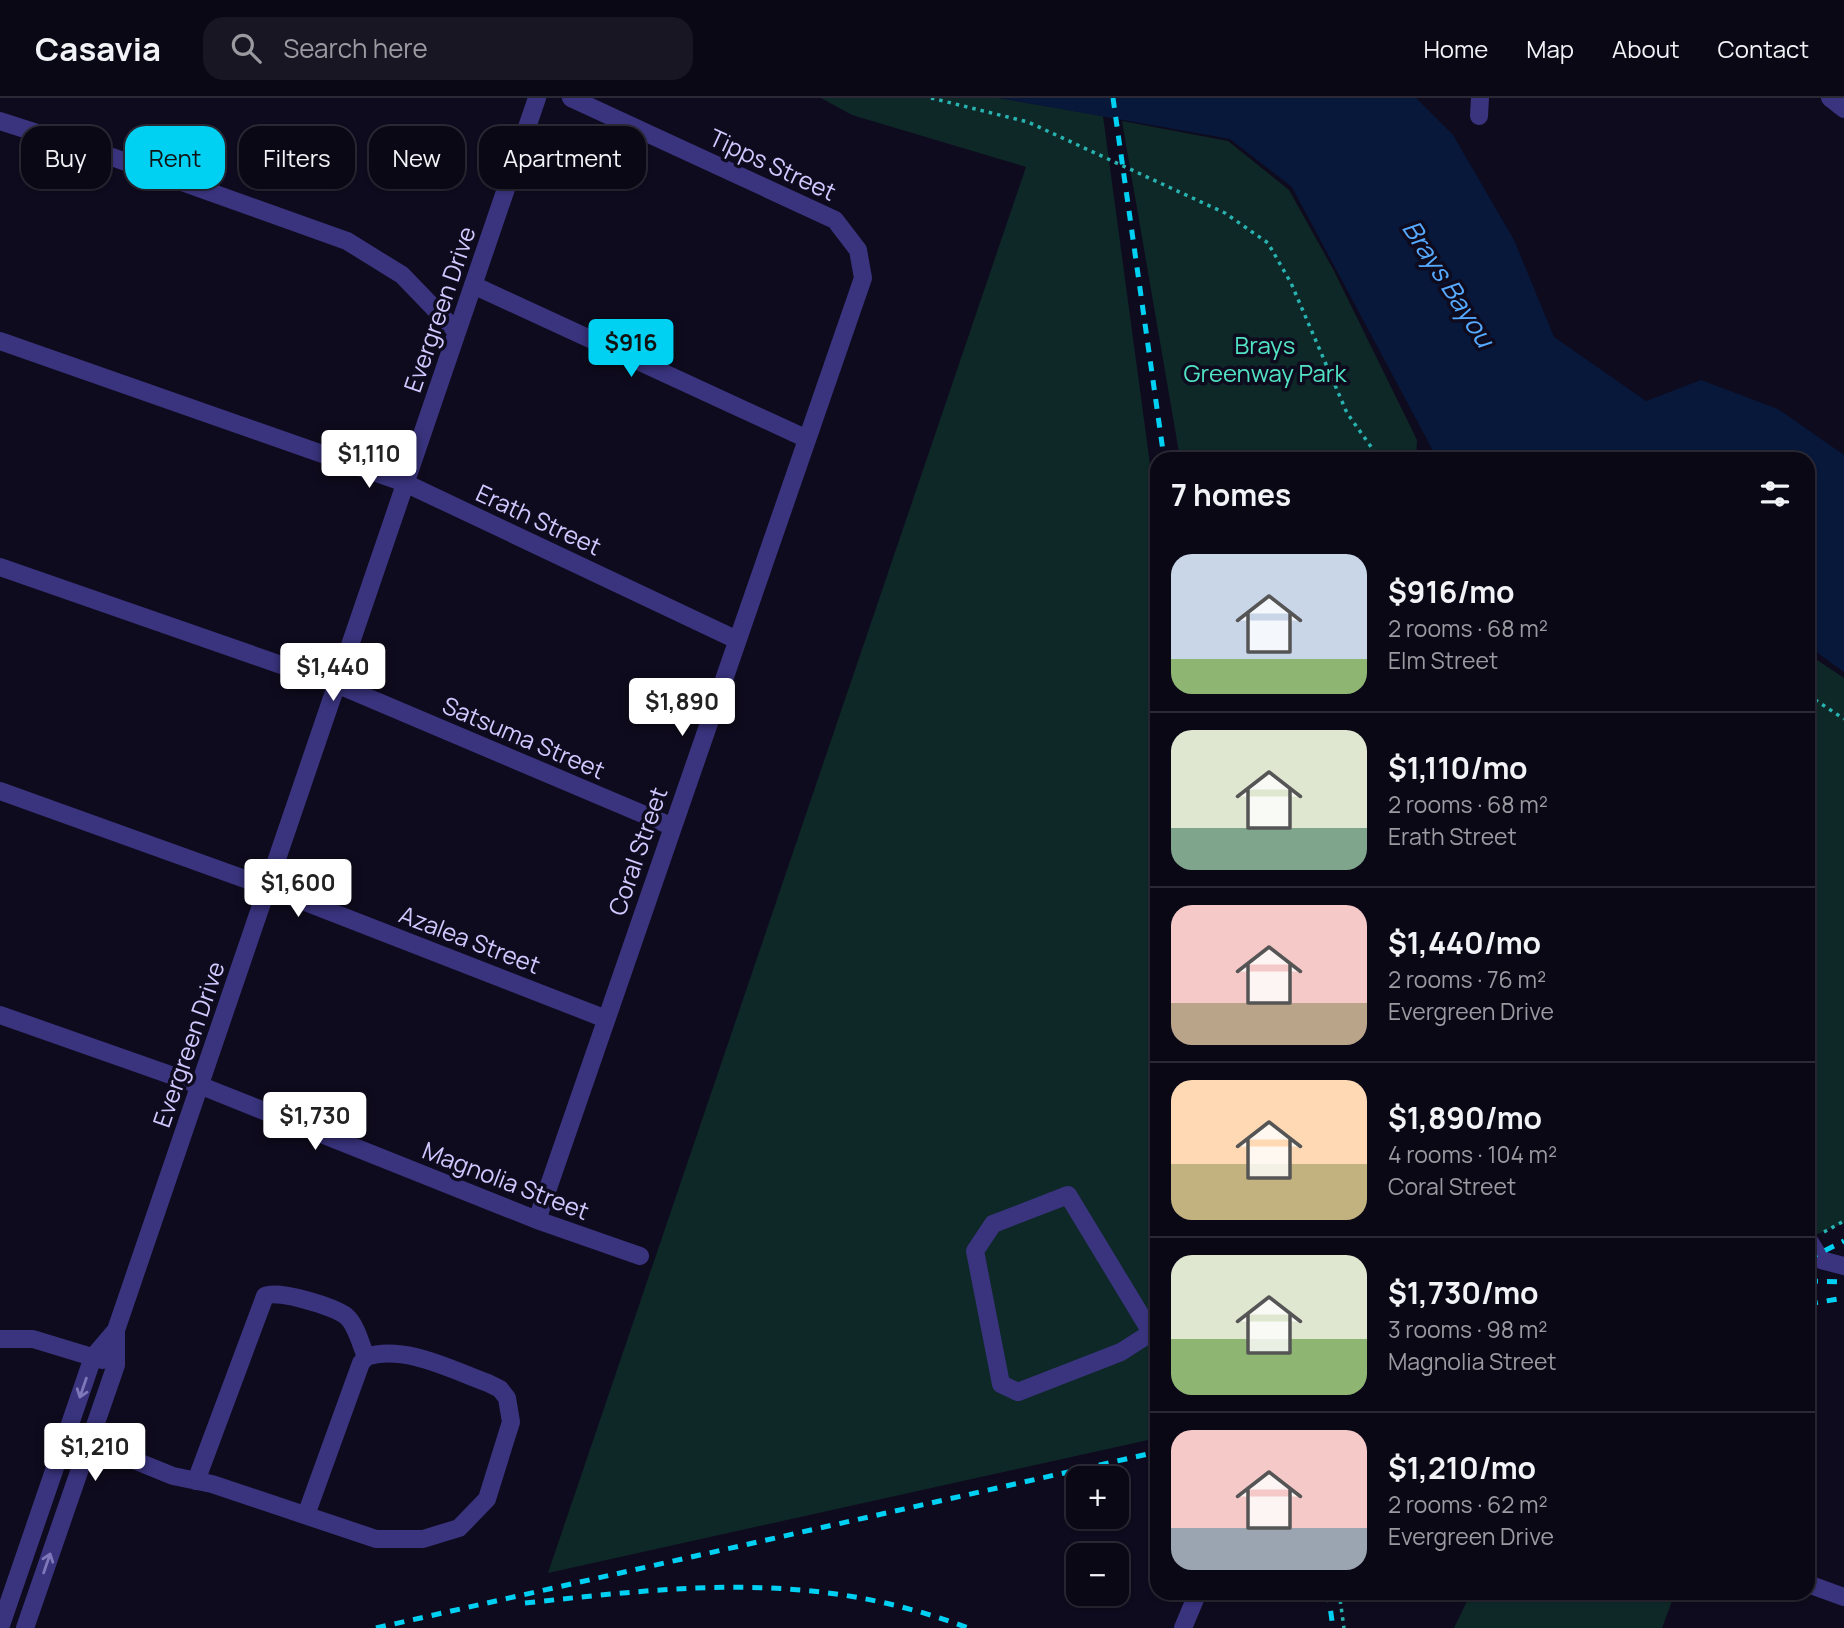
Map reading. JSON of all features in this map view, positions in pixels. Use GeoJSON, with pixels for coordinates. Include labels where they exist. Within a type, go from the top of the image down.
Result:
{"type":"FeatureCollection","features":[{"type":"Feature","properties":{"kind":"street","name":"Evergreen Drive"},"geometry":{"type":"LineString","coordinates":[[25,1628],[116,1365],[116,1330],[537,98]]}},
{"type":"Feature","properties":{"kind":"street","name":"Tipps Street"},"geometry":{"type":"LineString","coordinates":[[571,98],[835,220],[858,250],[860,259]]}},
{"type":"Feature","properties":{"kind":"street"},"geometry":{"type":"LineString","coordinates":[[1479,117],[1480,98]]}},
{"type":"Feature","properties":{"kind":"street"},"geometry":{"type":"LineString","coordinates":[[1830,98],[1844,109]]}},
{"type":"Feature","properties":{"kind":"street"},"geometry":{"type":"LineString","coordinates":[[0,121],[112,157],[347,241],[402,275],[457,332]]}},
{"type":"Feature","properties":{"kind":"street","name":"Coral Street"},"geometry":{"type":"LineString","coordinates":[[537,1220],[671,826],[863,278],[860,259]]}},
{"type":"Feature","properties":{"kind":"street"},"geometry":{"type":"LineString","coordinates":[[473,285],[806,438]]}},
{"type":"Feature","properties":{"kind":"street","name":"Erath Street"},"geometry":{"type":"LineString","coordinates":[[0,341],[405,483],[737,640]]}},
{"type":"Feature","properties":{"kind":"street","name":"Satsuma Street"},"geometry":{"type":"LineString","coordinates":[[0,567],[336,684],[671,826]]}},
{"type":"Feature","properties":{"kind":"street","name":"Azalea Street"},"geometry":{"type":"LineString","coordinates":[[0,792],[267,887],[606,1019]]}},
{"type":"Feature","properties":{"kind":"street","name":"Magnolia Street"},"geometry":{"type":"LineString","coordinates":[[0,1015],[199,1085],[537,1220],[640,1256]]}},
{"type":"Feature","properties":{"kind":"street"},"geometry":{"type":"LineString","coordinates":[[1150,1333],[1068,1195],[993,1224],[975,1251],[1001,1384],[1018,1392],[1150,1339]]}},
{"type":"Feature","properties":{"kind":"street"},"geometry":{"type":"LineString","coordinates":[[1815,1251],[1821,1261],[1844,1266]]}},
{"type":"Feature","properties":{"kind":"street"},"geometry":{"type":"LineString","coordinates":[[196,1481],[265,1296],[284,1294],[344,1315],[351,1323],[366,1357]]}},
{"type":"Feature","properties":{"kind":"street","name":"Evergreen Drive"},"geometry":{"type":"LineString","coordinates":[[0,1627],[93,1357],[116,1330]]}},
{"type":"Feature","properties":{"kind":"street"},"geometry":{"type":"LineString","coordinates":[[0,1339],[33,1339],[116,1365]]}},
{"type":"Feature","properties":{"kind":"street"},"geometry":{"type":"LineString","coordinates":[[67,1433],[173,1476],[306,1515],[376,1539],[423,1539],[459,1528],[487,1500],[511,1422],[507,1398],[500,1389],[410,1356],[391,1353],[366,1357],[361,1363],[306,1515]]}},
{"type":"Feature","properties":{"kind":"street"},"geometry":{"type":"LineString","coordinates":[[1815,1587],[1844,1597]]}},
{"type":"Feature","properties":{"kind":"street"},"geometry":{"type":"LineString","coordinates":[[1183,1628],[1195,1600]]}},
{"type":"Feature","properties":{"kind":"path"},"geometry":{"type":"LineString","coordinates":[[931,98],[1028,122],[1224,213],[1268,243],[1291,284],[1347,413],[1375,452]]}},
{"type":"Feature","properties":{"kind":"path"},"geometry":{"type":"LineString","coordinates":[[1815,700],[1844,719]]}},
{"type":"Feature","properties":{"kind":"path"},"geometry":{"type":"LineString","coordinates":[[1815,1236],[1844,1221]]}},
{"type":"Feature","properties":{"kind":"path"},"geometry":{"type":"LineString","coordinates":[[1340,1600],[1344,1628]]}},
{"type":"Feature","properties":{"kind":"green space"},"geometry":{"type":"Polygon","coordinates":[[[821,98],[999,98],[1103,116],[1150,464],[1150,1440],[548,1573],[1026,167],[852,115],[821,98]]]}},
{"type":"Feature","properties":{"kind":"green space","name":"Brays Greenway Park"},"geometry":{"type":"Polygon","coordinates":[[[1122,121],[1228,141],[1289,190],[1333,269],[1417,440],[1416,452],[1179,452],[1122,121]]]}},
{"type":"Feature","properties":{"kind":"green space"},"geometry":{"type":"Polygon","coordinates":[[[1815,659],[1844,678],[1844,1223],[1815,1235],[1815,659]]]}},
{"type":"Feature","properties":{"kind":"green space"},"geometry":{"type":"Polygon","coordinates":[[[1467,1600],[1672,1600],[1662,1628],[1454,1628],[1467,1600]]]}},
{"type":"Feature","properties":{"kind":"water","name":"Brays Bayou"},"geometry":{"type":"Polygon","coordinates":[[[999,98],[1416,98],[1453,135],[1514,240],[1554,337],[1646,401],[1701,380],[1778,409],[1844,455],[1844,672],[1815,651],[1815,452],[1434,452],[1292,187],[1230,139],[999,98]]]}},
{"type":"Feature","properties":{"kind":"railway"},"geometry":{"type":"LineString","coordinates":[[1113,98],[1163,452]]}},
{"type":"Feature","properties":{"kind":"railway"},"geometry":{"type":"LineString","coordinates":[[1815,1256],[1844,1241]]}},
{"type":"Feature","properties":{"kind":"railway"},"geometry":{"type":"LineString","coordinates":[[1815,1281],[1844,1282]]}},
{"type":"Feature","properties":{"kind":"railway"},"geometry":{"type":"LineString","coordinates":[[1815,1303],[1844,1298]]}},
{"type":"Feature","properties":{"kind":"railway"},"geometry":{"type":"LineString","coordinates":[[376,1628],[1150,1454]]}},
{"type":"Feature","properties":{"kind":"railway"},"geometry":{"type":"LineString","coordinates":[[525,1603],[694,1588],[802,1590],[856,1597],[912,1610],[968,1628]]}},
{"type":"Feature","properties":{"kind":"railway"},"geometry":{"type":"LineString","coordinates":[[1329,1600],[1333,1628]]}}]}
